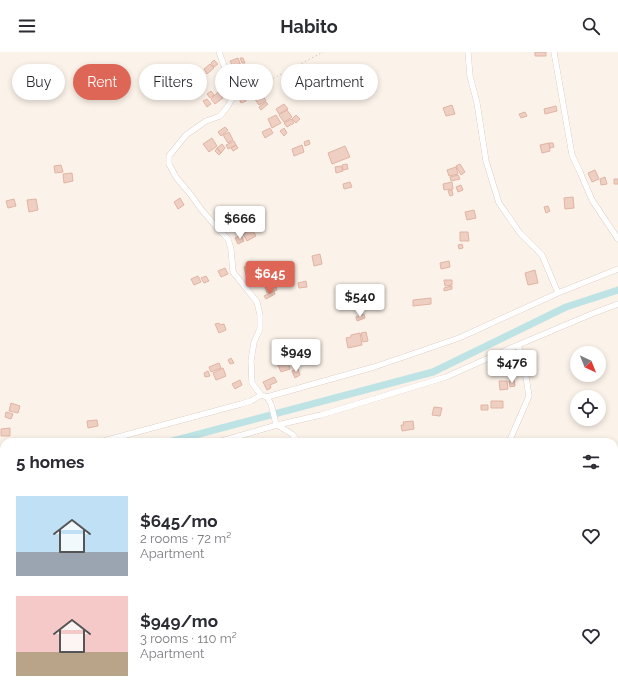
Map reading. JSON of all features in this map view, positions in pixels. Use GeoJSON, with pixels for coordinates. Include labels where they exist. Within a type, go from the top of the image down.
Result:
{"type":"FeatureCollection","features":[{"type":"Feature","properties":{"kind":"street"},"geometry":{"type":"LineString","coordinates":[[218,52],[223,64]]}},
{"type":"Feature","properties":{"kind":"street"},"geometry":{"type":"LineString","coordinates":[[468,52],[470,76],[477,103],[486,161],[499,203],[520,233],[542,255],[558,293]]}},
{"type":"Feature","properties":{"kind":"street"},"geometry":{"type":"LineString","coordinates":[[554,52],[572,155],[592,200],[618,239]]}},
{"type":"Feature","properties":{"kind":"street"},"geometry":{"type":"LineString","coordinates":[[231,100],[220,116],[206,121],[186,135],[169,156],[169,164],[176,177],[201,209],[228,239],[231,249],[233,272],[257,302],[260,315],[260,329],[254,342],[251,361],[252,383],[261,395]]}},
{"type":"Feature","properties":{"kind":"street"},"geometry":{"type":"LineString","coordinates":[[115,438],[241,404],[261,395],[267,396],[374,367],[459,338],[558,293],[618,269]]}},
{"type":"Feature","properties":{"kind":"street"},"geometry":{"type":"LineString","coordinates":[[232,438],[321,415],[446,377],[518,345],[618,304]]}},
{"type":"Feature","properties":{"kind":"street"},"geometry":{"type":"LineString","coordinates":[[511,438],[529,396],[524,364],[518,345]]}},
{"type":"Feature","properties":{"kind":"street"},"geometry":{"type":"LineString","coordinates":[[267,396],[278,425],[292,434],[295,438]]}},
{"type":"Feature","properties":{"kind":"path"},"geometry":{"type":"LineString","coordinates":[[273,78],[323,52]]}},
{"type":"Feature","properties":{"kind":"building"},"geometry":{"type":"Polygon","coordinates":[[[535,52],[546,52],[546,56],[535,56],[535,52]]]}},
{"type":"Feature","properties":{"kind":"building"},"geometry":{"type":"Polygon","coordinates":[[[238,58],[240,64],[232,64],[230,61],[238,58]]]}},
{"type":"Feature","properties":{"kind":"building"},"geometry":{"type":"Polygon","coordinates":[[[240,58],[243,58],[245,63],[242,63],[240,58]]]}},
{"type":"Feature","properties":{"kind":"building"},"geometry":{"type":"Polygon","coordinates":[[[214,60],[218,64],[215,64],[214,67],[211,63],[214,60]]]}},
{"type":"Feature","properties":{"kind":"building"},"geometry":{"type":"Polygon","coordinates":[[[210,64],[214,68],[207,74],[207,66],[210,64]]]}},
{"type":"Feature","properties":{"kind":"building"},"geometry":{"type":"Polygon","coordinates":[[[211,91],[214,95],[210,98],[207,94],[211,91]]]}},
{"type":"Feature","properties":{"kind":"building"},"geometry":{"type":"Polygon","coordinates":[[[215,95],[215,100],[220,100],[215,104],[211,99],[215,95]]]}},
{"type":"Feature","properties":{"kind":"building"},"geometry":{"type":"Polygon","coordinates":[[[207,99],[211,104],[207,107],[203,101],[207,99]]]}},
{"type":"Feature","properties":{"kind":"building"},"geometry":{"type":"Polygon","coordinates":[[[240,100],[246,100],[246,101],[241,103],[240,100]]]}},
{"type":"Feature","properties":{"kind":"building"},"geometry":{"type":"Polygon","coordinates":[[[255,100],[265,100],[266,101],[259,105],[255,100]]]}},
{"type":"Feature","properties":{"kind":"building"},"geometry":{"type":"Polygon","coordinates":[[[266,102],[268,104],[261,110],[259,107],[266,102]]]}},
{"type":"Feature","properties":{"kind":"building"},"geometry":{"type":"Polygon","coordinates":[[[284,104],[288,109],[279,114],[276,109],[284,104]]]}},
{"type":"Feature","properties":{"kind":"building"},"geometry":{"type":"Polygon","coordinates":[[[452,105],[455,114],[446,116],[443,108],[452,105]]]}},
{"type":"Feature","properties":{"kind":"building"},"geometry":{"type":"Polygon","coordinates":[[[556,106],[557,111],[545,114],[544,109],[556,106]]]}},
{"type":"Feature","properties":{"kind":"building"},"geometry":{"type":"Polygon","coordinates":[[[287,110],[292,117],[284,122],[279,115],[287,110]]]}},
{"type":"Feature","properties":{"kind":"building"},"geometry":{"type":"Polygon","coordinates":[[[525,112],[527,116],[521,118],[519,114],[525,112]]]}},
{"type":"Feature","properties":{"kind":"building"},"geometry":{"type":"Polygon","coordinates":[[[276,115],[281,123],[272,128],[268,119],[276,115]]]}},
{"type":"Feature","properties":{"kind":"building"},"geometry":{"type":"Polygon","coordinates":[[[296,115],[300,119],[296,123],[292,119],[296,115]]]}},
{"type":"Feature","properties":{"kind":"building"},"geometry":{"type":"Polygon","coordinates":[[[291,119],[294,123],[287,127],[284,123],[291,119]]]}},
{"type":"Feature","properties":{"kind":"building"},"geometry":{"type":"Polygon","coordinates":[[[225,127],[228,130],[221,136],[218,132],[225,127]]]}},
{"type":"Feature","properties":{"kind":"building"},"geometry":{"type":"Polygon","coordinates":[[[270,128],[273,133],[265,138],[262,132],[270,128]]]}},
{"type":"Feature","properties":{"kind":"building"},"geometry":{"type":"Polygon","coordinates":[[[284,128],[287,133],[284,136],[280,131],[284,128]]]}},
{"type":"Feature","properties":{"kind":"building"},"geometry":{"type":"Polygon","coordinates":[[[229,132],[233,140],[228,143],[223,135],[229,132]]]}},
{"type":"Feature","properties":{"kind":"building"},"geometry":{"type":"Polygon","coordinates":[[[212,138],[217,146],[209,152],[203,144],[212,138]]]}},
{"type":"Feature","properties":{"kind":"building"},"geometry":{"type":"Polygon","coordinates":[[[309,140],[310,144],[305,146],[304,142],[309,140]]]}},
{"type":"Feature","properties":{"kind":"building"},"geometry":{"type":"Polygon","coordinates":[[[234,141],[236,145],[228,149],[226,145],[234,141]]]}},
{"type":"Feature","properties":{"kind":"building"},"geometry":{"type":"Polygon","coordinates":[[[549,143],[550,151],[542,153],[540,145],[549,143]]]}},
{"type":"Feature","properties":{"kind":"building"},"geometry":{"type":"Polygon","coordinates":[[[549,143],[553,143],[554,147],[550,148],[549,143]]]}},
{"type":"Feature","properties":{"kind":"building"},"geometry":{"type":"Polygon","coordinates":[[[222,144],[225,148],[221,153],[217,148],[222,144]]]}},
{"type":"Feature","properties":{"kind":"building"},"geometry":{"type":"Polygon","coordinates":[[[236,145],[238,148],[233,151],[231,148],[236,145]]]}},
{"type":"Feature","properties":{"kind":"building"},"geometry":{"type":"Polygon","coordinates":[[[302,145],[304,152],[294,156],[292,149],[302,145]]]}},
{"type":"Feature","properties":{"kind":"building"},"geometry":{"type":"Polygon","coordinates":[[[345,146],[350,157],[332,164],[328,153],[345,146]]]}},
{"type":"Feature","properties":{"kind":"building"},"geometry":{"type":"Polygon","coordinates":[[[217,148],[221,153],[219,155],[215,151],[217,148]]]}},
{"type":"Feature","properties":{"kind":"building"},"geometry":{"type":"Polygon","coordinates":[[[347,164],[348,169],[343,170],[342,165],[347,164]]]}},
{"type":"Feature","properties":{"kind":"building"},"geometry":{"type":"Polygon","coordinates":[[[460,164],[465,172],[461,175],[456,166],[460,164]]]}},
{"type":"Feature","properties":{"kind":"building"},"geometry":{"type":"Polygon","coordinates":[[[61,165],[63,172],[55,173],[54,166],[61,165]]]}},
{"type":"Feature","properties":{"kind":"building"},"geometry":{"type":"Polygon","coordinates":[[[341,166],[343,171],[336,173],[335,167],[341,166]]]}},
{"type":"Feature","properties":{"kind":"building"},"geometry":{"type":"Polygon","coordinates":[[[456,167],[458,174],[449,176],[447,170],[456,167]]]}},
{"type":"Feature","properties":{"kind":"building"},"geometry":{"type":"Polygon","coordinates":[[[595,170],[599,179],[592,182],[588,173],[595,170]]]}},
{"type":"Feature","properties":{"kind":"building"},"geometry":{"type":"Polygon","coordinates":[[[72,173],[73,181],[64,183],[63,174],[72,173]]]}},
{"type":"Feature","properties":{"kind":"building"},"geometry":{"type":"Polygon","coordinates":[[[458,175],[460,179],[451,181],[450,177],[458,175]]]}},
{"type":"Feature","properties":{"kind":"building"},"geometry":{"type":"Polygon","coordinates":[[[605,177],[607,184],[601,185],[600,179],[605,177]]]}},
{"type":"Feature","properties":{"kind":"building"},"geometry":{"type":"Polygon","coordinates":[[[614,179],[618,179],[618,184],[614,184],[614,179]]]}},
{"type":"Feature","properties":{"kind":"building"},"geometry":{"type":"Polygon","coordinates":[[[350,182],[352,187],[344,189],[343,184],[350,182]]]}},
{"type":"Feature","properties":{"kind":"building"},"geometry":{"type":"Polygon","coordinates":[[[452,182],[453,189],[444,190],[443,184],[452,182]]]}},
{"type":"Feature","properties":{"kind":"building"},"geometry":{"type":"Polygon","coordinates":[[[461,185],[463,190],[458,192],[456,187],[461,185]]]}},
{"type":"Feature","properties":{"kind":"building"},"geometry":{"type":"Polygon","coordinates":[[[452,190],[453,195],[450,196],[448,191],[452,190]]]}},
{"type":"Feature","properties":{"kind":"building"},"geometry":{"type":"Polygon","coordinates":[[[573,197],[574,208],[565,209],[564,198],[573,197]]]}},
{"type":"Feature","properties":{"kind":"building"},"geometry":{"type":"Polygon","coordinates":[[[180,198],[184,205],[178,209],[174,202],[180,198]]]}},
{"type":"Feature","properties":{"kind":"building"},"geometry":{"type":"Polygon","coordinates":[[[14,199],[16,206],[8,208],[6,201],[14,199]]]}},
{"type":"Feature","properties":{"kind":"building"},"geometry":{"type":"Polygon","coordinates":[[[36,199],[38,210],[29,212],[27,200],[36,199]]]}},
{"type":"Feature","properties":{"kind":"building"},"geometry":{"type":"Polygon","coordinates":[[[548,206],[550,211],[546,213],[544,207],[548,206]]]}},
{"type":"Feature","properties":{"kind":"building"},"geometry":{"type":"Polygon","coordinates":[[[474,210],[476,218],[467,220],[465,212],[474,210]]]}},
{"type":"Feature","properties":{"kind":"building"},"geometry":{"type":"Polygon","coordinates":[[[252,229],[256,236],[247,241],[243,234],[252,229]]]}},
{"type":"Feature","properties":{"kind":"building"},"geometry":{"type":"Polygon","coordinates":[[[460,232],[468,232],[469,241],[460,241],[460,232]]]}},
{"type":"Feature","properties":{"kind":"building"},"geometry":{"type":"Polygon","coordinates":[[[241,235],[244,241],[238,244],[235,238],[241,235]]]}},
{"type":"Feature","properties":{"kind":"building"},"geometry":{"type":"Polygon","coordinates":[[[462,244],[463,248],[459,249],[458,245],[462,244]]]}},
{"type":"Feature","properties":{"kind":"building"},"geometry":{"type":"Polygon","coordinates":[[[320,254],[322,264],[314,266],[312,256],[320,254]]]}},
{"type":"Feature","properties":{"kind":"building"},"geometry":{"type":"Polygon","coordinates":[[[449,261],[450,267],[441,269],[440,263],[449,261]]]}},
{"type":"Feature","properties":{"kind":"building"},"geometry":{"type":"Polygon","coordinates":[[[251,265],[253,272],[246,275],[244,267],[251,265]]]}},
{"type":"Feature","properties":{"kind":"building"},"geometry":{"type":"Polygon","coordinates":[[[262,266],[264,271],[260,273],[258,268],[262,266]]]}},
{"type":"Feature","properties":{"kind":"building"},"geometry":{"type":"Polygon","coordinates":[[[225,268],[228,274],[221,277],[218,271],[225,268]]]}},
{"type":"Feature","properties":{"kind":"building"},"geometry":{"type":"Polygon","coordinates":[[[535,270],[538,283],[528,285],[525,273],[535,270]]]}},
{"type":"Feature","properties":{"kind":"building"},"geometry":{"type":"Polygon","coordinates":[[[198,276],[201,282],[194,285],[191,279],[198,276]]]}},
{"type":"Feature","properties":{"kind":"building"},"geometry":{"type":"Polygon","coordinates":[[[206,276],[209,281],[204,283],[201,278],[206,276]]]}},
{"type":"Feature","properties":{"kind":"building"},"geometry":{"type":"Polygon","coordinates":[[[444,280],[452,280],[452,285],[445,286],[444,280]]]}},
{"type":"Feature","properties":{"kind":"building"},"geometry":{"type":"Polygon","coordinates":[[[306,281],[307,287],[299,288],[298,283],[306,281]]]}},
{"type":"Feature","properties":{"kind":"building"},"geometry":{"type":"Polygon","coordinates":[[[275,283],[277,290],[267,293],[265,286],[275,283]]]}},
{"type":"Feature","properties":{"kind":"building"},"geometry":{"type":"Polygon","coordinates":[[[452,286],[452,289],[444,291],[444,288],[452,286]]]}},
{"type":"Feature","properties":{"kind":"building"},"geometry":{"type":"Polygon","coordinates":[[[274,291],[275,294],[266,299],[264,296],[274,291]]]}},
{"type":"Feature","properties":{"kind":"building"},"geometry":{"type":"Polygon","coordinates":[[[431,298],[431,304],[413,306],[413,300],[431,298]]]}},
{"type":"Feature","properties":{"kind":"building"},"geometry":{"type":"Polygon","coordinates":[[[364,314],[365,318],[357,321],[356,317],[364,314]]]}},
{"type":"Feature","properties":{"kind":"building"},"geometry":{"type":"Polygon","coordinates":[[[219,323],[220,325],[224,324],[226,330],[219,333],[215,324],[219,323]]]}},
{"type":"Feature","properties":{"kind":"building"},"geometry":{"type":"Polygon","coordinates":[[[366,332],[368,341],[363,342],[361,333],[366,332]]]}},
{"type":"Feature","properties":{"kind":"building"},"geometry":{"type":"Polygon","coordinates":[[[360,333],[362,345],[348,348],[346,338],[360,333]]]}},
{"type":"Feature","properties":{"kind":"building"},"geometry":{"type":"Polygon","coordinates":[[[231,358],[234,363],[230,364],[228,360],[231,358]]]}},
{"type":"Feature","properties":{"kind":"building"},"geometry":{"type":"Polygon","coordinates":[[[288,362],[290,369],[281,372],[278,365],[288,362]]]}},
{"type":"Feature","properties":{"kind":"building"},"geometry":{"type":"Polygon","coordinates":[[[219,363],[221,368],[211,372],[209,367],[219,363]]]}},
{"type":"Feature","properties":{"kind":"building"},"geometry":{"type":"Polygon","coordinates":[[[223,368],[226,376],[216,380],[213,373],[223,368]]]}},
{"type":"Feature","properties":{"kind":"building"},"geometry":{"type":"Polygon","coordinates":[[[298,369],[300,375],[295,378],[292,371],[298,369]]]}},
{"type":"Feature","properties":{"kind":"building"},"geometry":{"type":"Polygon","coordinates":[[[208,371],[210,376],[205,377],[204,373],[208,371]]]}},
{"type":"Feature","properties":{"kind":"building"},"geometry":{"type":"Polygon","coordinates":[[[274,377],[277,382],[270,385],[271,388],[267,390],[263,382],[274,377]]]}},
{"type":"Feature","properties":{"kind":"building"},"geometry":{"type":"Polygon","coordinates":[[[240,380],[242,385],[235,389],[232,384],[240,380]]]}},
{"type":"Feature","properties":{"kind":"building"},"geometry":{"type":"Polygon","coordinates":[[[514,380],[515,386],[510,387],[509,381],[514,380]]]}},
{"type":"Feature","properties":{"kind":"building"},"geometry":{"type":"Polygon","coordinates":[[[499,381],[507,381],[508,389],[500,390],[499,381]]]}},
{"type":"Feature","properties":{"kind":"building"},"geometry":{"type":"Polygon","coordinates":[[[491,401],[503,401],[503,408],[491,408],[491,401]]]}},
{"type":"Feature","properties":{"kind":"building"},"geometry":{"type":"Polygon","coordinates":[[[11,403],[20,406],[18,413],[9,411],[11,403]]]}},
{"type":"Feature","properties":{"kind":"building"},"geometry":{"type":"Polygon","coordinates":[[[481,405],[488,405],[488,410],[481,410],[481,405]]]}},
{"type":"Feature","properties":{"kind":"building"},"geometry":{"type":"Polygon","coordinates":[[[434,407],[442,408],[440,416],[432,415],[434,407]]]}},
{"type":"Feature","properties":{"kind":"building"},"geometry":{"type":"Polygon","coordinates":[[[6,412],[13,414],[11,419],[5,417],[6,412]]]}},
{"type":"Feature","properties":{"kind":"building"},"geometry":{"type":"Polygon","coordinates":[[[97,420],[98,426],[88,428],[87,421],[97,420]]]}},
{"type":"Feature","properties":{"kind":"building"},"geometry":{"type":"Polygon","coordinates":[[[413,421],[414,429],[402,431],[401,425],[404,425],[403,422],[413,421]]]}},
{"type":"Feature","properties":{"kind":"building"},"geometry":{"type":"Polygon","coordinates":[[[10,428],[10,436],[1,436],[1,429],[10,428]]]}},
{"type":"Feature","properties":{"kind":"waterway"},"geometry":{"type":"LineString","coordinates":[[184,438],[433,372],[566,307],[618,290]]}}]}
